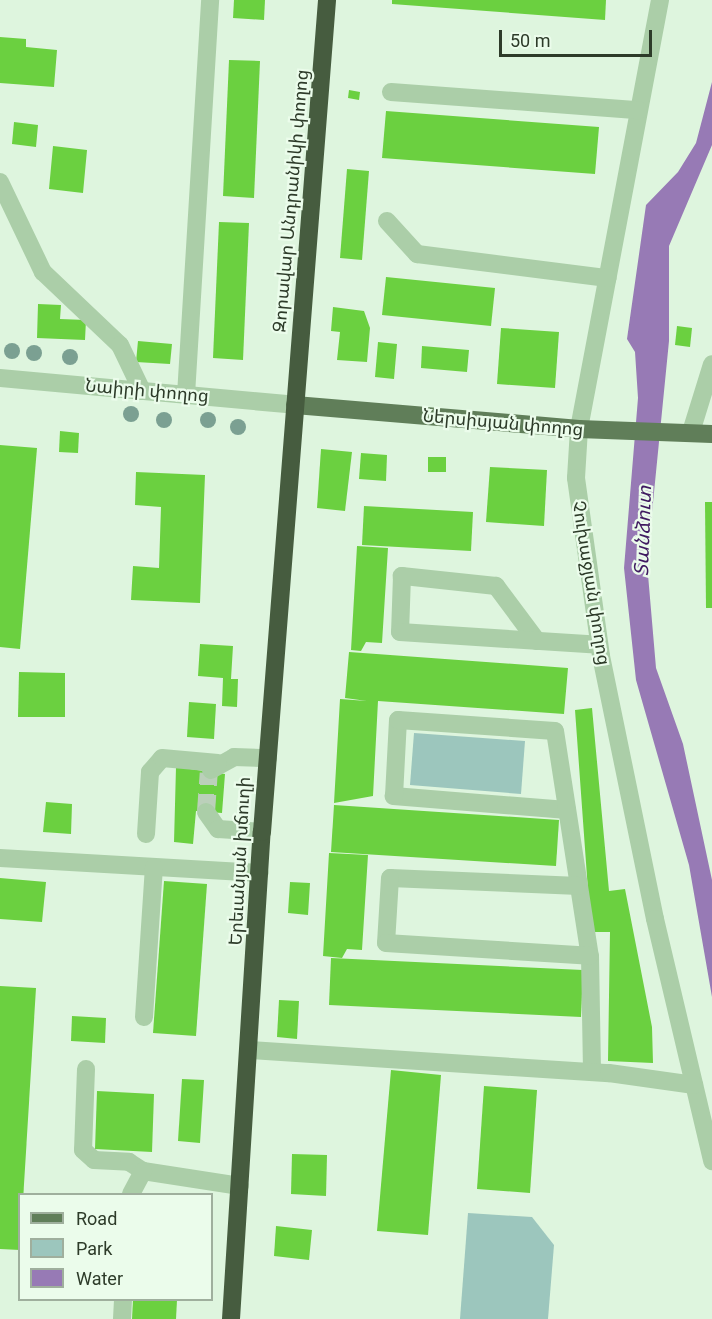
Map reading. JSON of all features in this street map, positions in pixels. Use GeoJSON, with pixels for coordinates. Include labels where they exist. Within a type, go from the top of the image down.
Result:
{"type":"FeatureCollection","features":[{"type":"Feature","properties":{"kind":"highway","name":"Զորավար Անդրանիկի փողոց"},"geometry":{"type":"LineString","coordinates":[[295,405],[327,0]]}},
{"type":"Feature","properties":{"kind":"highway","name":"Երեւանյան խճուղի"},"geometry":{"type":"LineString","coordinates":[[231,1319],[262,832],[295,405]]}},
{"type":"Feature","properties":{"kind":"main road","name":"Ներսիսյան փողոց"},"geometry":{"type":"LineString","coordinates":[[295,405],[579,429],[712,434]]}},
{"type":"Feature","properties":{"kind":"street"},"geometry":{"type":"LineString","coordinates":[[186,395],[210,0]]}},
{"type":"Feature","properties":{"kind":"street","name":"Չուխաջյան փողոց"},"geometry":{"type":"LineString","coordinates":[[660,0],[579,429],[579,526],[599,645],[712,1161]]}},
{"type":"Feature","properties":{"kind":"street"},"geometry":{"type":"LineString","coordinates":[[391,92],[638,110]]}},
{"type":"Feature","properties":{"kind":"street"},"geometry":{"type":"LineString","coordinates":[[0,182],[44,272],[120,345],[142,391]]}},
{"type":"Feature","properties":{"kind":"street"},"geometry":{"type":"LineString","coordinates":[[387,221],[417,254],[607,278]]}},
{"type":"Feature","properties":{"kind":"street"},"geometry":{"type":"LineString","coordinates":[[691,432],[712,364]]}},
{"type":"Feature","properties":{"kind":"street","name":"Նաիրի փողոց"},"geometry":{"type":"LineString","coordinates":[[0,379],[295,405]]}},
{"type":"Feature","properties":{"kind":"street"},"geometry":{"type":"LineString","coordinates":[[537,641],[496,586],[402,576],[400,632],[537,641],[599,645]]}},
{"type":"Feature","properties":{"kind":"street"},"geometry":{"type":"LineString","coordinates":[[567,810],[394,796],[398,720],[555,731],[590,956],[592,1072]]}},
{"type":"Feature","properties":{"kind":"street"},"geometry":{"type":"LineString","coordinates":[[146,834],[150,772],[162,758],[213,768],[234,757],[268,758]]}},
{"type":"Feature","properties":{"kind":"street"},"geometry":{"type":"LineString","coordinates":[[206,812],[218,829],[262,832]]}},
{"type":"Feature","properties":{"kind":"street"},"geometry":{"type":"LineString","coordinates":[[0,858],[260,873]]}},
{"type":"Feature","properties":{"kind":"street"},"geometry":{"type":"LineString","coordinates":[[144,1017],[154,867]]}},
{"type":"Feature","properties":{"kind":"street"},"geometry":{"type":"LineString","coordinates":[[579,886],[390,878],[386,943],[590,956]]}},
{"type":"Feature","properties":{"kind":"street"},"geometry":{"type":"LineString","coordinates":[[249,1050],[592,1072],[694,1085]]}},
{"type":"Feature","properties":{"kind":"street"},"geometry":{"type":"LineString","coordinates":[[86,1069],[83,1150],[94,1160],[129,1162],[142,1171],[240,1185]]}},
{"type":"Feature","properties":{"kind":"street"},"geometry":{"type":"LineString","coordinates":[[131,1193],[142,1171]]}},
{"type":"Feature","properties":{"kind":"street"},"geometry":{"type":"LineString","coordinates":[[122,1319],[123,1301]]}},
{"type":"Feature","properties":{"kind":"green space"},"geometry":{"type":"Polygon","coordinates":[[[414,733],[525,741],[521,794],[410,785],[414,733]]]}},
{"type":"Feature","properties":{"kind":"green space"},"geometry":{"type":"Polygon","coordinates":[[[468,1213],[532,1217],[554,1245],[548,1319],[460,1319],[468,1213]]]}},
{"type":"Feature","properties":{"kind":"water","name":"Տանձուտ"},"geometry":{"type":"Polygon","coordinates":[[[712,82],[712,145],[669,246],[669,341],[647,563],[656,668],[683,744],[712,880],[712,997],[689,865],[636,680],[624,568],[638,398],[635,352],[627,339],[646,205],[678,172],[696,143],[712,82]]]}},
{"type":"Feature","properties":{"kind":"building"},"geometry":{"type":"Polygon","coordinates":[[[234,0],[265,0],[264,20],[233,18],[234,0]]]}},
{"type":"Feature","properties":{"kind":"building"},"geometry":{"type":"Polygon","coordinates":[[[392,0],[606,0],[605,20],[392,4],[392,0]]]}},
{"type":"Feature","properties":{"kind":"building"},"geometry":{"type":"Polygon","coordinates":[[[0,37],[26,39],[26,47],[57,50],[54,87],[0,83],[0,37]]]}},
{"type":"Feature","properties":{"kind":"building"},"geometry":{"type":"Polygon","coordinates":[[[229,60],[260,61],[254,198],[223,196],[229,60]]]}},
{"type":"Feature","properties":{"kind":"building"},"geometry":{"type":"Polygon","coordinates":[[[349,90],[360,92],[359,100],[348,98],[349,90]]]}},
{"type":"Feature","properties":{"kind":"building"},"geometry":{"type":"Polygon","coordinates":[[[386,111],[599,127],[595,174],[382,158],[386,111]]]}},
{"type":"Feature","properties":{"kind":"building"},"geometry":{"type":"Polygon","coordinates":[[[14,122],[38,125],[36,147],[12,144],[14,122]]]}},
{"type":"Feature","properties":{"kind":"building"},"geometry":{"type":"Polygon","coordinates":[[[53,146],[87,150],[83,193],[49,189],[53,146]]]}},
{"type":"Feature","properties":{"kind":"building"},"geometry":{"type":"Polygon","coordinates":[[[347,169],[369,171],[362,260],[340,258],[347,169]]]}},
{"type":"Feature","properties":{"kind":"building"},"geometry":{"type":"Polygon","coordinates":[[[219,222],[249,223],[243,360],[213,358],[219,222]]]}},
{"type":"Feature","properties":{"kind":"building"},"geometry":{"type":"Polygon","coordinates":[[[386,277],[495,288],[491,326],[382,315],[386,277]]]}},
{"type":"Feature","properties":{"kind":"building"},"geometry":{"type":"Polygon","coordinates":[[[38,304],[61,305],[60,319],[86,320],[85,340],[37,338],[38,304]]]}},
{"type":"Feature","properties":{"kind":"building"},"geometry":{"type":"Polygon","coordinates":[[[333,307],[364,311],[370,328],[367,362],[337,360],[340,332],[331,331],[333,307]]]}},
{"type":"Feature","properties":{"kind":"building"},"geometry":{"type":"Polygon","coordinates":[[[677,326],[692,328],[690,347],[675,345],[677,326]]]}},
{"type":"Feature","properties":{"kind":"building"},"geometry":{"type":"Polygon","coordinates":[[[501,328],[559,332],[555,388],[497,384],[501,328]]]}},
{"type":"Feature","properties":{"kind":"building"},"geometry":{"type":"Polygon","coordinates":[[[138,341],[172,344],[170,364],[136,362],[138,341]]]}},
{"type":"Feature","properties":{"kind":"building"},"geometry":{"type":"Polygon","coordinates":[[[378,342],[397,344],[394,379],[375,377],[378,342]]]}},
{"type":"Feature","properties":{"kind":"building"},"geometry":{"type":"Polygon","coordinates":[[[422,346],[469,350],[467,372],[421,368],[422,346]]]}},
{"type":"Feature","properties":{"kind":"building"},"geometry":{"type":"Polygon","coordinates":[[[60,431],[79,433],[78,453],[59,452],[60,431]]]}},
{"type":"Feature","properties":{"kind":"building"},"geometry":{"type":"Polygon","coordinates":[[[0,445],[37,448],[20,649],[0,647],[0,445]]]}},
{"type":"Feature","properties":{"kind":"building"},"geometry":{"type":"Polygon","coordinates":[[[321,449],[352,452],[345,511],[317,508],[321,449]]]}},
{"type":"Feature","properties":{"kind":"building"},"geometry":{"type":"Polygon","coordinates":[[[361,453],[387,455],[386,481],[359,479],[361,453]]]}},
{"type":"Feature","properties":{"kind":"building"},"geometry":{"type":"Polygon","coordinates":[[[428,457],[446,457],[446,472],[428,472],[428,457]]]}},
{"type":"Feature","properties":{"kind":"building"},"geometry":{"type":"Polygon","coordinates":[[[490,467],[547,470],[544,526],[486,522],[490,467]]]}},
{"type":"Feature","properties":{"kind":"building"},"geometry":{"type":"Polygon","coordinates":[[[136,472],[205,475],[200,603],[131,600],[133,566],[159,568],[161,507],[135,505],[136,472]]]}},
{"type":"Feature","properties":{"kind":"building"},"geometry":{"type":"Polygon","coordinates":[[[705,502],[712,502],[712,608],[706,608],[705,502]]]}},
{"type":"Feature","properties":{"kind":"building"},"geometry":{"type":"Polygon","coordinates":[[[364,506],[473,512],[471,551],[362,545],[364,506]]]}},
{"type":"Feature","properties":{"kind":"building"},"geometry":{"type":"Polygon","coordinates":[[[357,546],[388,548],[382,643],[366,642],[361,651],[351,650],[357,546]]]}},
{"type":"Feature","properties":{"kind":"building"},"geometry":{"type":"Polygon","coordinates":[[[200,644],[233,646],[231,679],[238,679],[237,707],[222,706],[223,678],[198,676],[200,644]]]}},
{"type":"Feature","properties":{"kind":"building"},"geometry":{"type":"Polygon","coordinates":[[[349,652],[568,668],[564,714],[378,701],[373,796],[334,803],[340,699],[367,701],[345,698],[349,652]]]}},
{"type":"Feature","properties":{"kind":"building"},"geometry":{"type":"Polygon","coordinates":[[[19,672],[65,673],[65,717],[18,717],[19,672]]]}},
{"type":"Feature","properties":{"kind":"building"},"geometry":{"type":"Polygon","coordinates":[[[189,702],[216,704],[214,739],[187,737],[189,702]]]}},
{"type":"Feature","properties":{"kind":"building"},"geometry":{"type":"Polygon","coordinates":[[[592,708],[609,891],[625,889],[652,1027],[653,1063],[608,1061],[610,932],[591,932],[575,710],[592,708]]]}},
{"type":"Feature","properties":{"kind":"building"},"geometry":{"type":"Polygon","coordinates":[[[176,767],[225,774],[222,813],[196,811],[193,844],[174,842],[176,767]]]}},
{"type":"Feature","properties":{"kind":"building"},"geometry":{"type":"Polygon","coordinates":[[[46,802],[72,804],[71,834],[43,832],[46,802]]]}},
{"type":"Feature","properties":{"kind":"building"},"geometry":{"type":"Polygon","coordinates":[[[334,805],[559,820],[556,866],[331,852],[334,805]]]}},
{"type":"Feature","properties":{"kind":"building"},"geometry":{"type":"Polygon","coordinates":[[[329,853],[368,855],[362,950],[347,949],[342,958],[323,956],[329,853]]]}},
{"type":"Feature","properties":{"kind":"building"},"geometry":{"type":"Polygon","coordinates":[[[0,878],[46,882],[42,922],[0,919],[0,878]]]}},
{"type":"Feature","properties":{"kind":"building"},"geometry":{"type":"Polygon","coordinates":[[[164,881],[207,884],[196,1036],[153,1033],[164,881]]]}},
{"type":"Feature","properties":{"kind":"building"},"geometry":{"type":"Polygon","coordinates":[[[290,882],[310,883],[308,915],[288,913],[290,882]]]}},
{"type":"Feature","properties":{"kind":"building"},"geometry":{"type":"Polygon","coordinates":[[[331,958],[583,970],[581,1017],[329,1005],[331,958]]]}},
{"type":"Feature","properties":{"kind":"building"},"geometry":{"type":"Polygon","coordinates":[[[0,986],[36,988],[23,1193],[18,1193],[18,1250],[0,1249],[0,986]]]}},
{"type":"Feature","properties":{"kind":"building"},"geometry":{"type":"Polygon","coordinates":[[[279,1000],[299,1001],[297,1039],[277,1037],[279,1000]]]}},
{"type":"Feature","properties":{"kind":"building"},"geometry":{"type":"Polygon","coordinates":[[[72,1016],[106,1018],[105,1043],[71,1041],[72,1016]]]}},
{"type":"Feature","properties":{"kind":"building"},"geometry":{"type":"Polygon","coordinates":[[[391,1070],[441,1075],[428,1235],[377,1231],[391,1070]]]}},
{"type":"Feature","properties":{"kind":"building"},"geometry":{"type":"Polygon","coordinates":[[[182,1079],[204,1080],[200,1143],[178,1141],[182,1079]]]}},
{"type":"Feature","properties":{"kind":"building"},"geometry":{"type":"Polygon","coordinates":[[[484,1086],[537,1090],[530,1193],[477,1189],[484,1086]]]}},
{"type":"Feature","properties":{"kind":"building"},"geometry":{"type":"Polygon","coordinates":[[[97,1091],[154,1094],[152,1152],[95,1149],[97,1091]]]}},
{"type":"Feature","properties":{"kind":"building"},"geometry":{"type":"Polygon","coordinates":[[[292,1154],[327,1155],[326,1196],[291,1194],[292,1154]]]}},
{"type":"Feature","properties":{"kind":"building"},"geometry":{"type":"Polygon","coordinates":[[[276,1226],[312,1230],[309,1260],[274,1256],[276,1226]]]}},
{"type":"Feature","properties":{"kind":"building"},"geometry":{"type":"Polygon","coordinates":[[[133,1301],[177,1301],[176,1319],[132,1319],[133,1301]]]}},
{"type":"Feature","properties":{"kind":"tunnel"},"geometry":{"type":"LineString","coordinates":[[206,812],[209,773]]}}]}
